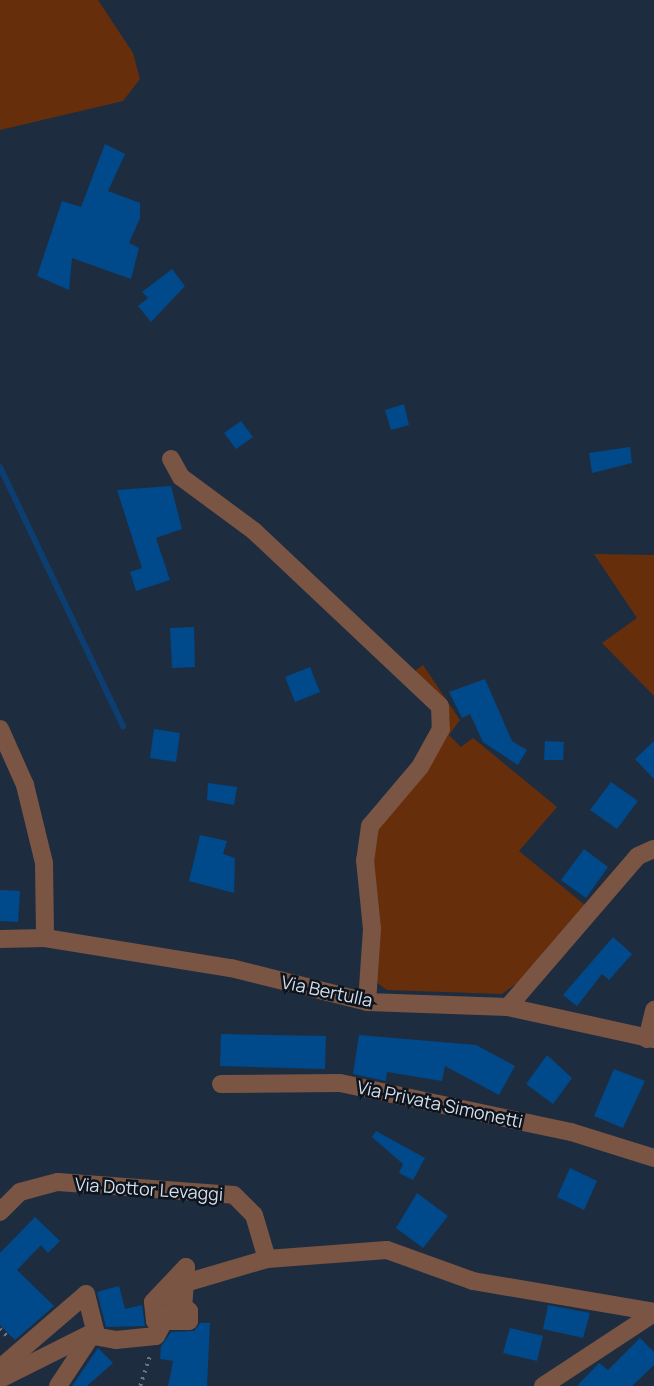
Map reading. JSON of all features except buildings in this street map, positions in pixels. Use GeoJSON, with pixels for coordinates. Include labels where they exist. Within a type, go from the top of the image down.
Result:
{"type":"FeatureCollection","features":[{"type":"Feature","properties":{"kind":"street"},"geometry":{"type":"LineString","coordinates":[[171,459],[181,477],[254,531],[440,706],[441,729],[420,767],[370,827],[365,860],[372,929],[367,1002]]}},
{"type":"Feature","properties":{"kind":"street"},"geometry":{"type":"LineString","coordinates":[[0,729],[25,785],[44,863],[45,938]]}},
{"type":"Feature","properties":{"kind":"street"},"geometry":{"type":"LineString","coordinates":[[508,1007],[638,856],[654,849]]}},
{"type":"Feature","properties":{"kind":"street","name":"Via Bertulla"},"geometry":{"type":"LineString","coordinates":[[0,939],[45,938],[231,968],[367,1002],[508,1007],[650,1039]]}},
{"type":"Feature","properties":{"kind":"street"},"geometry":{"type":"LineString","coordinates":[[650,1039],[654,1010]]}},
{"type":"Feature","properties":{"kind":"street","name":"Via Privata Simonetti"},"geometry":{"type":"LineString","coordinates":[[221,1084],[340,1083],[571,1132],[654,1158]]}},
{"type":"Feature","properties":{"kind":"street","name":"Via Dottor Levaggi"},"geometry":{"type":"LineString","coordinates":[[0,1212],[20,1192],[58,1182],[234,1195],[254,1215],[267,1259]]}},
{"type":"Feature","properties":{"kind":"street"},"geometry":{"type":"LineString","coordinates":[[158,1329],[185,1283],[267,1259],[387,1250],[473,1281],[654,1312]]}},
{"type":"Feature","properties":{"kind":"street"},"geometry":{"type":"LineString","coordinates":[[88,1335],[116,1340],[189,1321],[189,1311],[183,1307],[185,1283]]}},
{"type":"Feature","properties":{"kind":"street"},"geometry":{"type":"LineString","coordinates":[[0,1368],[86,1294],[95,1330],[0,1379]]}},
{"type":"Feature","properties":{"kind":"street"},"geometry":{"type":"LineString","coordinates":[[543,1386],[654,1312]]}},
{"type":"Feature","properties":{"kind":"street"},"geometry":{"type":"LineString","coordinates":[[58,1386],[88,1335]]}},
{"type":"Feature","properties":{"kind":"path"},"geometry":{"type":"LineString","coordinates":[[140,1386],[158,1329]]}},
{"type":"Feature","properties":{"kind":"shaded area"},"geometry":{"type":"Polygon","coordinates":[[[0,0],[98,0],[133,53],[140,79],[123,101],[0,130],[0,0]]]}},
{"type":"Feature","properties":{"kind":"shaded area"},"geometry":{"type":"Polygon","coordinates":[[[594,554],[654,555],[654,696],[602,643],[637,618],[594,554]]]}},
{"type":"Feature","properties":{"kind":"shaded area"},"geometry":{"type":"Polygon","coordinates":[[[423,665],[460,720],[449,735],[461,747],[473,738],[557,807],[519,851],[586,906],[520,981],[502,994],[387,990],[376,982],[371,855],[377,822],[444,725],[415,671],[423,665]]]}},
{"type":"Feature","properties":{"kind":"waterway"},"geometry":{"type":"LineString","coordinates":[[0,467],[123,726]]}}]}
